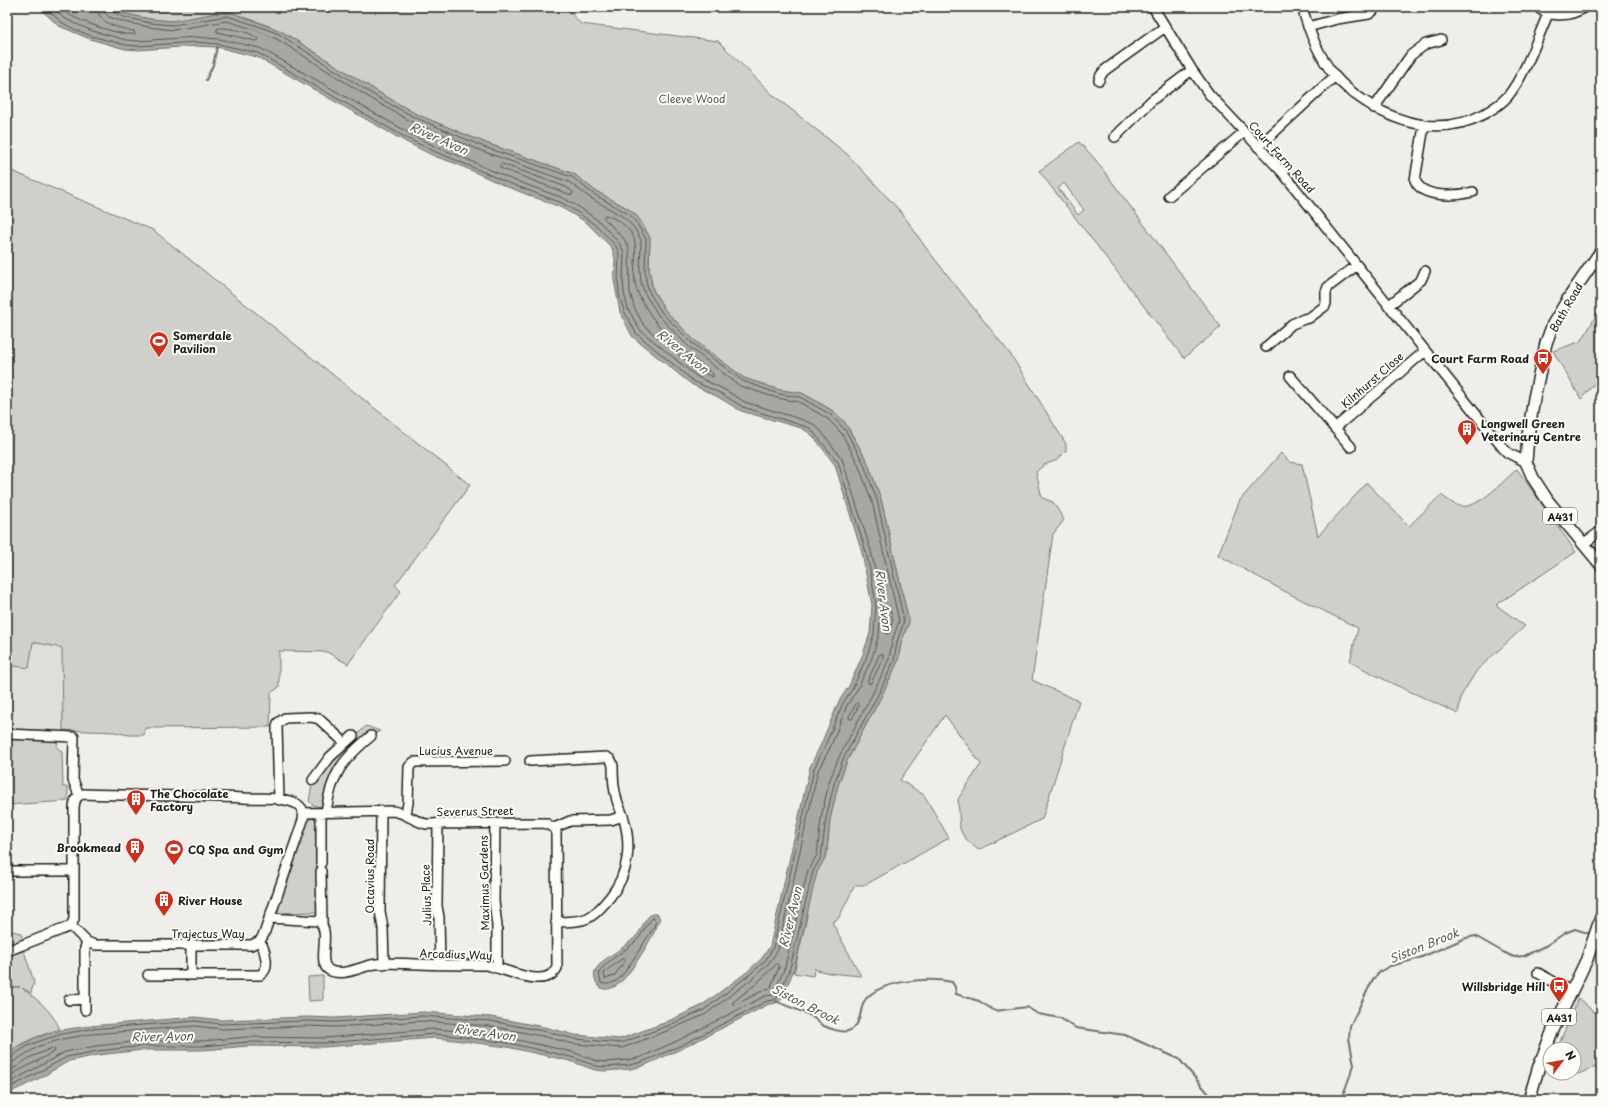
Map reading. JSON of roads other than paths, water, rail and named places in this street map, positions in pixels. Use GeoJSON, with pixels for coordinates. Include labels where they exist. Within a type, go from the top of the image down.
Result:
{"type":"FeatureCollection","features":[{"type":"Feature","properties":{"kind":"main road","name":"Bath Road"},"geometry":{"type":"LineString","coordinates":[[1526,462],[1528,436],[1534,398],[1546,343],[1553,324],[1568,299],[1601,251]]}},
{"type":"Feature","properties":{"kind":"main road","name":"A431"},"geometry":{"type":"LineString","coordinates":[[1526,462],[1538,488],[1565,524],[1601,565]]}},
{"type":"Feature","properties":{"kind":"main road","name":"A431"},"geometry":{"type":"LineString","coordinates":[[1529,1100],[1539,1066],[1554,1030],[1596,942],[1601,918]]}},
{"type":"Feature","properties":{"kind":"street","name":"Court Farm Road"},"geometry":{"type":"LineString","coordinates":[[1153,7],[1192,70],[1209,94],[1283,173],[1388,306],[1508,453],[1526,462]]}},
{"type":"Feature","properties":{"kind":"street"},"geometry":{"type":"LineString","coordinates":[[1302,7],[1308,27],[1320,54],[1335,76],[1353,94],[1374,108],[1395,118],[1424,126],[1457,124],[1476,118],[1495,108],[1508,96],[1517,84],[1548,14]]}},
{"type":"Feature","properties":{"kind":"street"},"geometry":{"type":"LineString","coordinates":[[1308,27],[1337,19],[1369,14],[1373,11],[1372,7]]}},
{"type":"Feature","properties":{"kind":"street"},"geometry":{"type":"LineString","coordinates":[[1536,7],[1548,14],[1558,16],[1571,14],[1585,7]]}},
{"type":"Feature","properties":{"kind":"street"},"geometry":{"type":"LineString","coordinates":[[1100,80],[1101,75],[1105,70],[1165,27]]}},
{"type":"Feature","properties":{"kind":"street"},"geometry":{"type":"LineString","coordinates":[[1422,35],[1426,44]]}},
{"type":"Feature","properties":{"kind":"street"},"geometry":{"type":"LineString","coordinates":[[1374,108],[1411,56],[1426,44],[1440,40]]}},
{"type":"Feature","properties":{"kind":"street"},"geometry":{"type":"LineString","coordinates":[[1115,137],[1152,100],[1192,70]]}},
{"type":"Feature","properties":{"kind":"street"},"geometry":{"type":"LineString","coordinates":[[1258,146],[1335,76]]}},
{"type":"Feature","properties":{"kind":"street"},"geometry":{"type":"LineString","coordinates":[[1424,126],[1415,180],[1417,185],[1421,189],[1434,194],[1463,198],[1473,192]]}},
{"type":"Feature","properties":{"kind":"street"},"geometry":{"type":"LineString","coordinates":[[1170,196],[1244,132]]}},
{"type":"Feature","properties":{"kind":"street"},"geometry":{"type":"LineString","coordinates":[[1266,347],[1292,324],[1310,318],[1325,306],[1328,287],[1356,266]]}},
{"type":"Feature","properties":{"kind":"street"},"geometry":{"type":"LineString","coordinates":[[1388,306],[1424,282],[1425,271]]}},
{"type":"Feature","properties":{"kind":"street","name":"Kilnhurst Close"},"geometry":{"type":"LineString","coordinates":[[1335,428],[1425,350]]}},
{"type":"Feature","properties":{"kind":"street"},"geometry":{"type":"LineString","coordinates":[[1290,376],[1351,447]]}},
{"type":"Feature","properties":{"kind":"street"},"geometry":{"type":"LineString","coordinates":[[1583,544],[1601,531]]}},
{"type":"Feature","properties":{"kind":"street"},"geometry":{"type":"LineString","coordinates":[[279,800],[277,727],[281,720],[285,718],[319,718],[346,743]]}},
{"type":"Feature","properties":{"kind":"street"},"geometry":{"type":"LineString","coordinates":[[7,734],[74,737],[73,780],[79,795]]}},
{"type":"Feature","properties":{"kind":"street"},"geometry":{"type":"LineString","coordinates":[[313,780],[330,758],[353,736]]}},
{"type":"Feature","properties":{"kind":"street"},"geometry":{"type":"LineString","coordinates":[[324,813],[330,788],[336,774],[350,754],[371,736]]}},
{"type":"Feature","properties":{"kind":"street"},"geometry":{"type":"LineString","coordinates":[[530,761],[609,758],[612,761],[613,766],[615,794],[627,833],[628,851],[623,877],[618,887],[595,914],[586,920],[556,922]]}},
{"type":"Feature","properties":{"kind":"street","name":"Lucius Avenue"},"geometry":{"type":"LineString","coordinates":[[406,814],[408,803],[409,767],[414,762],[505,761]]}},
{"type":"Feature","properties":{"kind":"street"},"geometry":{"type":"LineString","coordinates":[[79,795],[210,796],[279,800],[296,804],[304,813]]}},
{"type":"Feature","properties":{"kind":"street"},"geometry":{"type":"LineString","coordinates":[[7,951],[71,926],[74,919],[74,807],[75,800],[79,795]]}},
{"type":"Feature","properties":{"kind":"street","name":"Octavius Road"},"geometry":{"type":"LineString","coordinates":[[381,811],[380,911],[383,928],[384,964]]}},
{"type":"Feature","properties":{"kind":"street","name":"Severus Street"},"geometry":{"type":"LineString","coordinates":[[304,813],[393,811],[406,814],[420,822],[438,824],[545,823],[554,828]]}},
{"type":"Feature","properties":{"kind":"street","name":"Trajectus Way"},"geometry":{"type":"LineString","coordinates":[[86,942],[95,945],[251,945],[260,942],[303,820],[304,813]]}},
{"type":"Feature","properties":{"kind":"street","name":"Arcadius Way"},"geometry":{"type":"LineString","coordinates":[[324,813],[321,867],[324,959],[328,970],[334,972],[355,970],[370,965],[384,964],[486,965],[497,967],[507,972],[525,977],[550,976],[554,974],[557,968],[556,832],[554,828]]}},
{"type":"Feature","properties":{"kind":"street"},"geometry":{"type":"LineString","coordinates":[[554,828],[570,821],[612,820],[623,816]]}},
{"type":"Feature","properties":{"kind":"street","name":"Maximus Gardens"},"geometry":{"type":"LineString","coordinates":[[495,823],[494,901],[497,926],[497,967]]}},
{"type":"Feature","properties":{"kind":"street","name":"Julius Place"},"geometry":{"type":"LineString","coordinates":[[438,824],[437,906],[440,917],[440,965]]}},
{"type":"Feature","properties":{"kind":"street"},"geometry":{"type":"LineString","coordinates":[[7,871],[74,871]]}},
{"type":"Feature","properties":{"kind":"street"},"geometry":{"type":"LineString","coordinates":[[269,918],[316,921],[322,924]]}},
{"type":"Feature","properties":{"kind":"street"},"geometry":{"type":"LineString","coordinates":[[71,926],[86,942],[85,1010]]}},
{"type":"Feature","properties":{"kind":"street"},"geometry":{"type":"LineString","coordinates":[[148,975],[256,976],[263,974],[266,967],[266,952],[260,942]]}},
{"type":"Feature","properties":{"kind":"street"},"geometry":{"type":"LineString","coordinates":[[191,945],[191,975]]}},
{"type":"Feature","properties":{"kind":"street"},"geometry":{"type":"LineString","coordinates":[[1538,973],[1572,992]]}},
{"type":"Feature","properties":{"kind":"street"},"geometry":{"type":"LineString","coordinates":[[69,1000],[85,999]]}},
{"type":"Feature","properties":{"kind":"water","name":"River Avon"},"geometry":{"type":"Polygon","coordinates":[[[38,7],[108,7],[126,14],[150,19],[172,21],[217,13],[233,13],[281,31],[416,114],[486,143],[574,174],[594,190],[627,208],[636,215],[650,238],[649,269],[653,290],[665,310],[694,340],[744,378],[780,390],[802,393],[833,411],[844,421],[867,461],[881,499],[909,622],[901,643],[898,661],[847,761],[838,785],[830,819],[827,851],[825,858],[817,872],[794,969],[782,999],[769,1004],[681,1049],[643,1066],[631,1069],[605,1071],[595,1070],[570,1061],[507,1047],[434,1038],[325,1047],[248,1046],[203,1050],[143,1050],[98,1055],[69,1061],[40,1078],[7,1094],[7,1055],[21,1045],[35,1038],[61,1030],[90,1026],[195,1017],[222,1020],[307,1017],[335,1018],[423,1012],[491,1017],[544,1027],[575,1035],[620,1039],[664,1023],[701,1006],[747,972],[762,958],[770,946],[810,767],[839,701],[849,686],[863,654],[870,633],[872,605],[862,553],[835,465],[814,437],[808,432],[801,428],[741,411],[718,397],[691,384],[632,336],[620,312],[614,280],[615,258],[612,248],[586,222],[560,207],[505,186],[457,164],[434,156],[406,142],[257,57],[217,47],[195,46],[138,50],[125,49],[90,39],[59,26],[38,7]]]}},
{"type":"Feature","properties":{"kind":"water"},"geometry":{"type":"Polygon","coordinates":[[[652,914],[658,914],[660,920],[635,965],[617,985],[607,989],[601,988],[597,983],[594,974],[596,969],[611,955],[634,938],[640,931],[646,919],[652,914]]]}},
{"type":"Feature","properties":{"kind":"waterway"},"geometry":{"type":"LineString","coordinates":[[206,80],[213,65],[217,47]]}},
{"type":"Feature","properties":{"kind":"waterway","name":"Siston Brook"},"geometry":{"type":"LineString","coordinates":[[1341,1100],[1354,1065],[1349,1038],[1350,1026],[1373,979],[1381,971],[1390,966],[1417,959],[1466,938],[1475,936],[1514,957],[1524,956],[1575,929],[1591,934]]}},
{"type":"Feature","properties":{"kind":"waterway","name":"Siston Brook"},"geometry":{"type":"LineString","coordinates":[[776,1001],[813,1017],[822,1025],[835,1030],[848,1031],[856,1026],[865,1000],[872,993],[882,988],[893,984],[919,980],[952,982],[955,987],[956,994],[979,1001],[995,1011],[1027,1007],[1038,1014],[1060,1018],[1076,1028],[1125,1035],[1179,1059],[1214,1100]]}},
{"type":"Feature","properties":{"kind":"place","name":"Somerdale Pavilion"},"geometry":{"type":"Point","coordinates":[159,358]}},
{"type":"Feature","properties":{"kind":"place","name":"Court Farm Road"},"geometry":{"type":"Point","coordinates":[1543,375]}},
{"type":"Feature","properties":{"kind":"place","name":"Longwell Green Veterinary Centre"},"geometry":{"type":"Point","coordinates":[1467,446]}},
{"type":"Feature","properties":{"kind":"place","name":"The Chocolate Factory"},"geometry":{"type":"Point","coordinates":[136,816]}},
{"type":"Feature","properties":{"kind":"place","name":"Brookmead"},"geometry":{"type":"Point","coordinates":[135,864]}},
{"type":"Feature","properties":{"kind":"place","name":"CQ Spa and Gym"},"geometry":{"type":"Point","coordinates":[174,866]}},
{"type":"Feature","properties":{"kind":"place","name":"River House"},"geometry":{"type":"Point","coordinates":[164,917]}},
{"type":"Feature","properties":{"kind":"place","name":"Willsbridge Hill"},"geometry":{"type":"Point","coordinates":[1559,1003]}},
{"type":"Feature","properties":{"kind":"park label","name":"Cleeve Wood"},"geometry":{"type":"Point","coordinates":[692,98]}}]}
